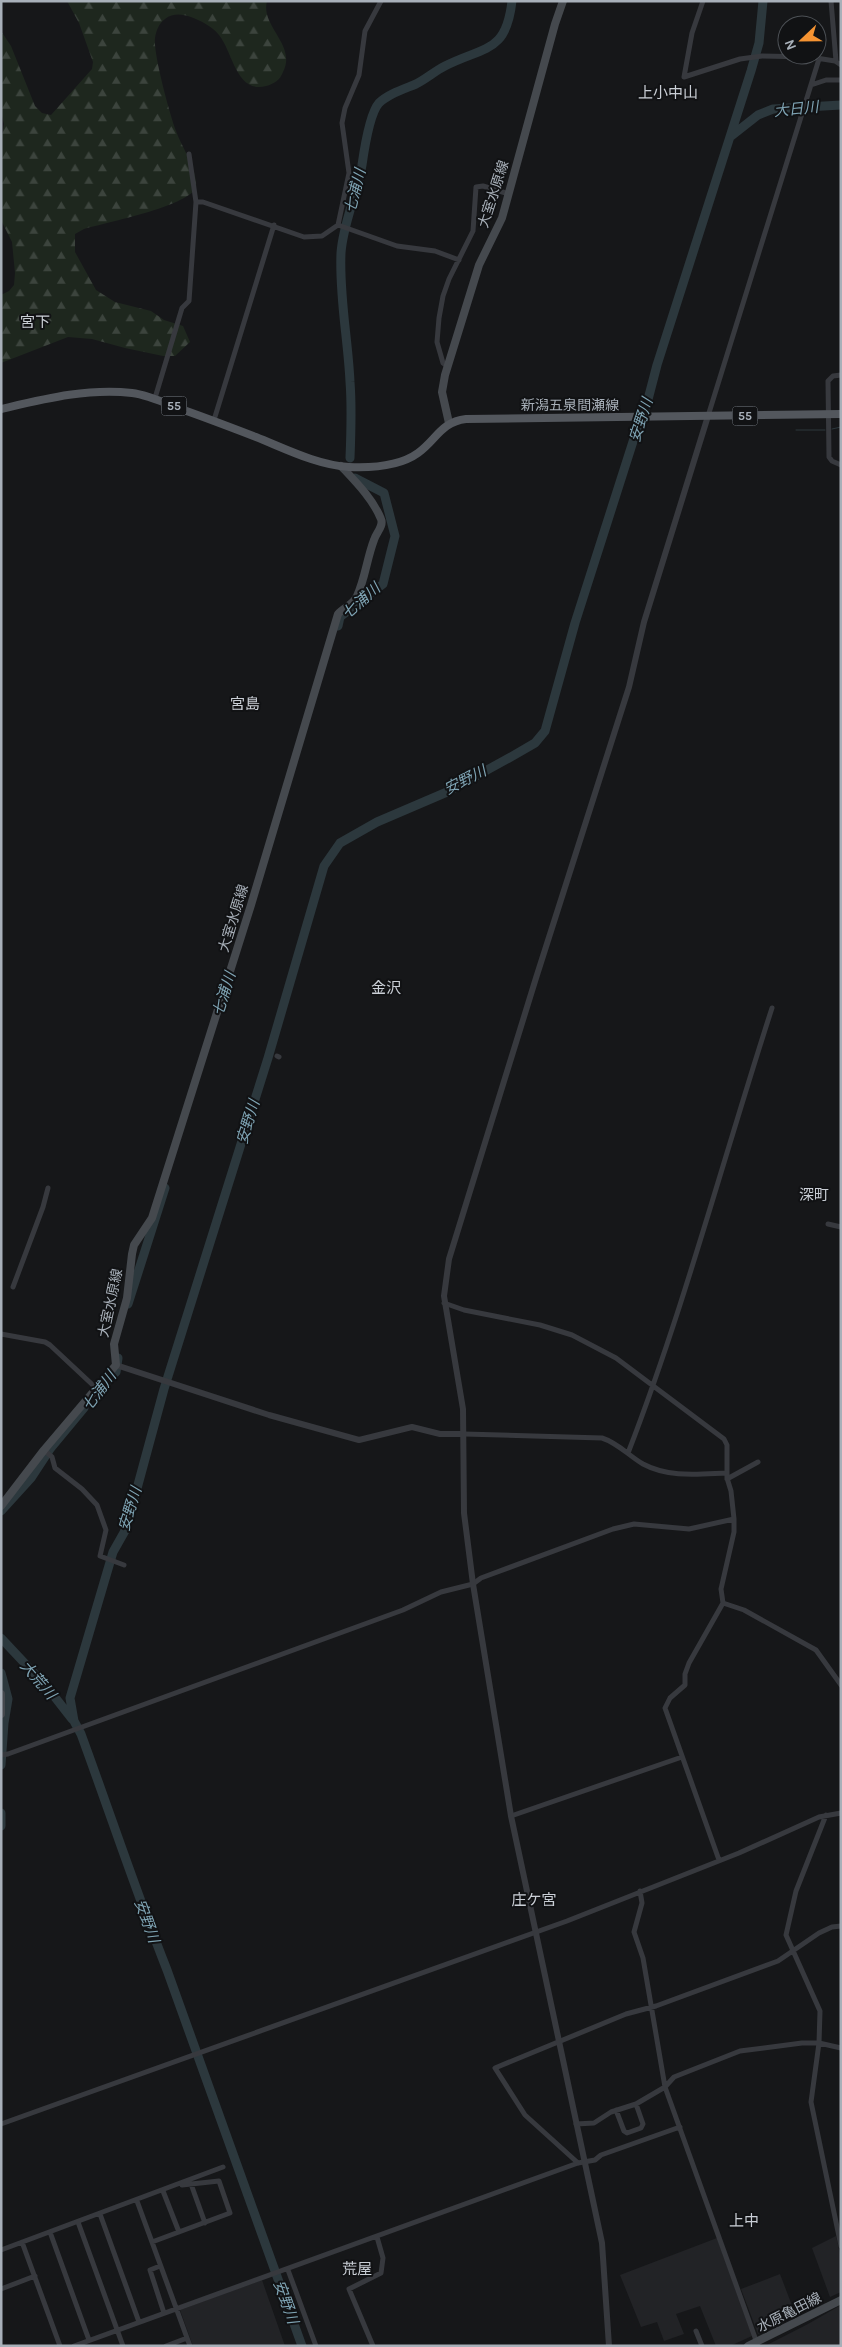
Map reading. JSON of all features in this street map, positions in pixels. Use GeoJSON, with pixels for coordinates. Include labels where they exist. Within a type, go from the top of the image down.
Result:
{"type":"FeatureCollection","features":[{"type":"Feature","properties":{"kind":"main road","name":"大室水原線"},"geometry":{"type":"LineString","coordinates":[[449,423],[442,392],[447,366],[479,265],[502,218],[555,24],[564,1]]}},
{"type":"Feature","properties":{"kind":"main road","name":"55"},"geometry":{"type":"LineString","coordinates":[[1,409],[50,397],[104,391],[131,393],[155,398],[314,460],[341,466],[358,467],[399,462],[418,453],[449,423]]}},
{"type":"Feature","properties":{"kind":"main road","name":"新潟五泉間瀬線"},"geometry":{"type":"LineString","coordinates":[[449,423],[466,419],[841,414]]}},
{"type":"Feature","properties":{"kind":"main road","name":"大室水原線"},"geometry":{"type":"LineString","coordinates":[[116,1365],[114,1344],[127,1298],[134,1245],[152,1218],[251,905],[338,614],[343,608],[352,604],[358,596],[368,553],[382,525],[382,520],[364,494],[341,466]]}},
{"type":"Feature","properties":{"kind":"main road"},"geometry":{"type":"LineString","coordinates":[[2,1503],[116,1365]]}},
{"type":"Feature","properties":{"kind":"main road"},"geometry":{"type":"LineString","coordinates":[[1,1694],[1,1714]]}},
{"type":"Feature","properties":{"kind":"main road","name":"水原亀田線"},"geometry":{"type":"LineString","coordinates":[[748,2346],[758,2344],[841,2300]]}},
{"type":"Feature","properties":{"kind":"street"},"geometry":{"type":"LineString","coordinates":[[196,202],[313,238],[322,236],[339,226],[349,173],[342,122],[345,108],[359,75],[365,32],[381,1]]}},
{"type":"Feature","properties":{"kind":"street"},"geometry":{"type":"LineString","coordinates":[[703,1],[692,33],[684,77],[746,58],[777,56]]}},
{"type":"Feature","properties":{"kind":"street"},"geometry":{"type":"LineString","coordinates":[[832,1],[838,63]]}},
{"type":"Feature","properties":{"kind":"street"},"geometry":{"type":"LineString","coordinates":[[609,2346],[602,2243],[581,2162],[576,2124],[511,1816],[472,1584],[464,1513],[463,1409],[444,1303],[444,1282],[536,978],[629,687],[644,622],[804,113],[817,65]]}},
{"type":"Feature","properties":{"kind":"street"},"geometry":{"type":"LineString","coordinates":[[810,85],[826,80],[841,80]]}},
{"type":"Feature","properties":{"kind":"street"},"geometry":{"type":"LineString","coordinates":[[155,398],[182,308],[189,301],[196,202],[189,154]]}},
{"type":"Feature","properties":{"kind":"street"},"geometry":{"type":"LineString","coordinates":[[447,366],[443,364],[437,342],[442,296],[473,232],[476,188],[483,186],[508,194]]}},
{"type":"Feature","properties":{"kind":"street"},"geometry":{"type":"LineString","coordinates":[[214,420],[274,225]]}},
{"type":"Feature","properties":{"kind":"street"},"geometry":{"type":"LineString","coordinates":[[339,226],[397,246],[435,251],[459,260]]}},
{"type":"Feature","properties":{"kind":"street"},"geometry":{"type":"LineString","coordinates":[[841,375],[833,376],[828,381],[829,457],[832,461],[841,464]]}},
{"type":"Feature","properties":{"kind":"street"},"geometry":{"type":"LineString","coordinates":[[628,1454],[653,1388],[717,1189],[772,1008]]}},
{"type":"Feature","properties":{"kind":"street"},"geometry":{"type":"LineString","coordinates":[[13,1287],[48,1188]]}},
{"type":"Feature","properties":{"kind":"street"},"geometry":{"type":"LineString","coordinates":[[828,1224],[841,1227]]}},
{"type":"Feature","properties":{"kind":"street"},"geometry":{"type":"LineString","coordinates":[[444,1303],[464,1310],[540,1325],[572,1335],[616,1358],[653,1388],[724,1439],[727,1445],[727,1476],[731,1491],[734,1532],[721,1589],[723,1603],[689,1663],[685,1674],[685,1684],[665,1704],[668,1720],[719,1860]]}},
{"type":"Feature","properties":{"kind":"street"},"geometry":{"type":"LineString","coordinates":[[1,1334],[45,1342],[96,1388]]}},
{"type":"Feature","properties":{"kind":"street"},"geometry":{"type":"LineString","coordinates":[[116,1365],[269,1415],[359,1440],[412,1428],[440,1434],[602,1438],[610,1441],[655,1470],[680,1475],[727,1476],[758,1462]]}},
{"type":"Feature","properties":{"kind":"street"},"geometry":{"type":"LineString","coordinates":[[44,1450],[52,1457],[55,1468],[82,1489],[97,1505],[106,1530],[100,1556],[122,1564]]}},
{"type":"Feature","properties":{"kind":"street"},"geometry":{"type":"LineString","coordinates":[[3,1755],[403,1610],[441,1592],[472,1584],[481,1578],[624,1526],[634,1524],[689,1530],[734,1519]]}},
{"type":"Feature","properties":{"kind":"street"},"geometry":{"type":"LineString","coordinates":[[723,1603],[744,1610],[805,1642],[824,1660],[841,1685]]}},
{"type":"Feature","properties":{"kind":"street"},"geometry":{"type":"LineString","coordinates":[[511,1816],[682,1757]]}},
{"type":"Feature","properties":{"kind":"street"},"geometry":{"type":"LineString","coordinates":[[1,2124],[536,1932],[719,1860],[826,1815],[841,1813]]}},
{"type":"Feature","properties":{"kind":"street"},"geometry":{"type":"LineString","coordinates":[[826,1815],[796,1891],[786,1935],[820,2011],[819,2043],[811,2102],[841,2246]]}},
{"type":"Feature","properties":{"kind":"street"},"geometry":{"type":"LineString","coordinates":[[640,1891],[642,1903],[634,1932],[643,1958],[665,2086],[758,2344]]}},
{"type":"Feature","properties":{"kind":"street"},"geometry":{"type":"LineString","coordinates":[[581,2162],[525,2115],[495,2068],[650,2006],[656,2006],[778,1961],[819,1933],[832,1927],[841,1926]]}},
{"type":"Feature","properties":{"kind":"street"},"geometry":{"type":"LineString","coordinates":[[576,2124],[594,2123],[606,2114],[636,2104],[665,2086],[674,2077],[740,2051],[819,2043],[841,2048]]}},
{"type":"Feature","properties":{"kind":"street"},"geometry":{"type":"LineString","coordinates":[[616,2110],[624,2131],[627,2132],[641,2128],[643,2124],[636,2104]]}},
{"type":"Feature","properties":{"kind":"street"},"geometry":{"type":"LineString","coordinates":[[74,2346],[680,2127]]}},
{"type":"Feature","properties":{"kind":"street"},"geometry":{"type":"LineString","coordinates":[[1,2250],[137,2201],[223,2167]]}},
{"type":"Feature","properties":{"kind":"street"},"geometry":{"type":"LineString","coordinates":[[152,2242],[230,2213],[219,2181],[175,2186]]}},
{"type":"Feature","properties":{"kind":"street"},"geometry":{"type":"LineString","coordinates":[[191,2184],[205,2223]]}},
{"type":"Feature","properties":{"kind":"street"},"geometry":{"type":"LineString","coordinates":[[163,2191],[179,2232]]}},
{"type":"Feature","properties":{"kind":"street"},"geometry":{"type":"LineString","coordinates":[[137,2201],[190,2346]]}},
{"type":"Feature","properties":{"kind":"street"},"geometry":{"type":"LineString","coordinates":[[100,2214],[139,2322]]}},
{"type":"Feature","properties":{"kind":"street"},"geometry":{"type":"LineString","coordinates":[[78,2222],[123,2346]]}},
{"type":"Feature","properties":{"kind":"street"},"geometry":{"type":"LineString","coordinates":[[50,2232],[89,2340]]}},
{"type":"Feature","properties":{"kind":"street"},"geometry":{"type":"LineString","coordinates":[[373,2346],[348,2289],[381,2273],[383,2258],[376,2237]]}},
{"type":"Feature","properties":{"kind":"street"},"geometry":{"type":"LineString","coordinates":[[22,2242],[60,2346]]}},
{"type":"Feature","properties":{"kind":"street"},"geometry":{"type":"LineString","coordinates":[[160,2266],[150,2270],[164,2313]]}},
{"type":"Feature","properties":{"kind":"street"},"geometry":{"type":"LineString","coordinates":[[287,2270],[316,2346]]}},
{"type":"Feature","properties":{"kind":"street"},"geometry":{"type":"LineString","coordinates":[[1,2289],[35,2276]]}},
{"type":"Feature","properties":{"kind":"street"},"geometry":{"type":"LineString","coordinates":[[696,2331],[702,2346]]}},
{"type":"Feature","properties":{"kind":"street"},"geometry":{"type":"LineString","coordinates":[[166,2346],[187,2338]]}},
{"type":"Feature","properties":{"kind":"shaded area"},"geometry":{"type":"Polygon","coordinates":[[[836,2236],[841,2258],[841,2292],[830,2297],[812,2248],[836,2236]]]}},
{"type":"Feature","properties":{"kind":"shaded area"},"geometry":{"type":"Polygon","coordinates":[[[717,2238],[752,2336],[730,2346],[716,2346],[700,2306],[676,2314],[684,2334],[664,2341],[657,2322],[641,2327],[620,2275],[717,2238]]]}},
{"type":"Feature","properties":{"kind":"shaded area"},"geometry":{"type":"Polygon","coordinates":[[[780,2274],[796,2316],[758,2334],[741,2289],[780,2274]]]}},
{"type":"Feature","properties":{"kind":"shaded area"},"geometry":{"type":"Polygon","coordinates":[[[262,2280],[285,2346],[193,2346],[180,2310],[262,2280]]]}},
{"type":"Feature","properties":{"kind":"shaded area"},"geometry":{"type":"Polygon","coordinates":[[[841,2305],[841,2346],[765,2346],[808,2324],[841,2305]]]}},
{"type":"Feature","properties":{"kind":"green space"},"geometry":{"type":"Polygon","coordinates":[[[67,1],[267,1],[266,10],[269,19],[285,53],[286,62],[282,75],[274,83],[256,87],[248,84],[242,78],[224,42],[210,26],[191,17],[181,15],[168,17],[163,21],[158,27],[155,38],[159,70],[176,131],[195,174],[196,188],[189,195],[162,207],[84,229],[75,234],[75,252],[96,290],[115,302],[151,311],[164,320],[183,326],[190,342],[175,356],[163,356],[92,339],[68,337],[1,363],[1,295],[9,291],[14,285],[15,273],[12,242],[1,220],[1,141],[4,124],[1,112],[1,31],[11,46],[35,106],[42,113],[51,115],[92,69],[93,62],[79,23],[67,1]]]}},
{"type":"Feature","properties":{"kind":"waterway","name":"七浦川"},"geometry":{"type":"LineString","coordinates":[[350,458],[351,391],[341,285],[341,253],[344,231],[360,176],[373,115],[379,103],[387,97],[416,84],[445,66],[491,46],[504,31],[512,1]]}},
{"type":"Feature","properties":{"kind":"waterway","name":"安野川"},"geometry":{"type":"LineString","coordinates":[[302,2346],[81,1734],[74,1721],[70,1698],[113,1552],[126,1529],[164,1389],[268,1058],[324,866],[340,843],[377,822],[447,792],[535,743],[545,731],[575,623],[637,429],[646,407],[657,365],[751,71],[759,43],[763,1]]}},
{"type":"Feature","properties":{"kind":"waterway","name":"大日川"},"geometry":{"type":"LineString","coordinates":[[730,137],[758,115],[773,109],[841,105]]}},
{"type":"Feature","properties":{"kind":"waterway"},"geometry":{"type":"LineString","coordinates":[[832,429],[841,427]]}},
{"type":"Feature","properties":{"kind":"waterway"},"geometry":{"type":"LineString","coordinates":[[796,430],[825,430]]}},
{"type":"Feature","properties":{"kind":"waterway","name":"七浦川"},"geometry":{"type":"LineString","coordinates":[[338,626],[340,617],[383,584],[395,536],[384,493],[355,478]]}},
{"type":"Feature","properties":{"kind":"waterway","name":"七浦川"},"geometry":{"type":"LineString","coordinates":[[128,1304],[165,1188]]}},
{"type":"Feature","properties":{"kind":"waterway","name":"七浦川"},"geometry":{"type":"LineString","coordinates":[[99,1390],[116,1372],[118,1358]]}},
{"type":"Feature","properties":{"kind":"waterway","name":"七浦川"},"geometry":{"type":"LineString","coordinates":[[1,1511],[31,1478],[50,1449],[84,1408]]}},
{"type":"Feature","properties":{"kind":"waterway","name":"大荒川"},"geometry":{"type":"LineString","coordinates":[[1,1638],[47,1687],[72,1719]]}},
{"type":"Feature","properties":{"kind":"waterway"},"geometry":{"type":"LineString","coordinates":[[1,1673],[8,1699],[1,1765]]}},
{"type":"Feature","properties":{"kind":"waterway"},"geometry":{"type":"LineString","coordinates":[[1,1813],[1,1826]]}},
{"type":"Feature","properties":{"kind":"district","name":"上小中山"},"geometry":{"type":"Point","coordinates":[668,93]}},
{"type":"Feature","properties":{"kind":"district","name":"宮下"},"geometry":{"type":"Point","coordinates":[35,322]}},
{"type":"Feature","properties":{"kind":"district","name":"宮島"},"geometry":{"type":"Point","coordinates":[245,704]}},
{"type":"Feature","properties":{"kind":"district","name":"金沢"},"geometry":{"type":"Point","coordinates":[386,988]}},
{"type":"Feature","properties":{"kind":"district","name":"深町"},"geometry":{"type":"Point","coordinates":[814,1195]}},
{"type":"Feature","properties":{"kind":"district","name":"庄ケ宮"},"geometry":{"type":"Point","coordinates":[534,1900]}},
{"type":"Feature","properties":{"kind":"district","name":"上中"},"geometry":{"type":"Point","coordinates":[744,2221]}},
{"type":"Feature","properties":{"kind":"district","name":"荒屋"},"geometry":{"type":"Point","coordinates":[357,2269]}}]}
